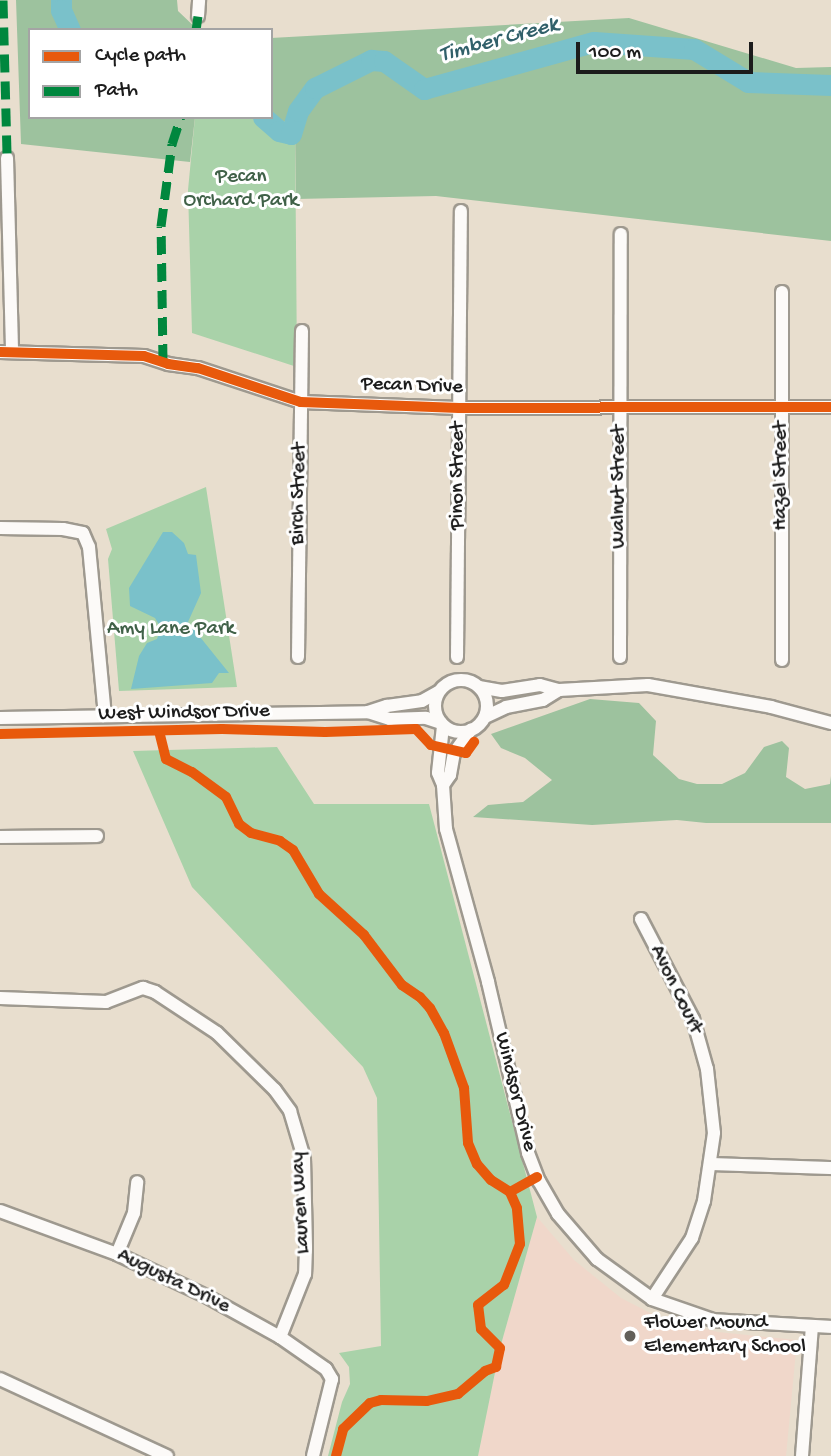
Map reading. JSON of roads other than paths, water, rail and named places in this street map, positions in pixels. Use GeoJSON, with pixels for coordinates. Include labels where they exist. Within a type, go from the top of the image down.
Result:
{"type":"FeatureCollection","features":[{"type":"Feature","properties":{"kind":"street"},"geometry":{"type":"LineString","coordinates":[[198,16],[200,0]]}},
{"type":"Feature","properties":{"kind":"street"},"geometry":{"type":"LineString","coordinates":[[6,352],[7,158]]}},
{"type":"Feature","properties":{"kind":"street","name":"Pinon Street"},"geometry":{"type":"LineString","coordinates":[[457,657],[461,211]]}},
{"type":"Feature","properties":{"kind":"street","name":"Walnut Street"},"geometry":{"type":"LineString","coordinates":[[620,657],[621,234]]}},
{"type":"Feature","properties":{"kind":"street","name":"Hazel Street"},"geometry":{"type":"LineString","coordinates":[[782,292],[782,660]]}},
{"type":"Feature","properties":{"kind":"street","name":"Birch Street"},"geometry":{"type":"LineString","coordinates":[[298,657],[302,331]]}},
{"type":"Feature","properties":{"kind":"street","name":"Pecan Drive"},"geometry":{"type":"LineString","coordinates":[[6,352],[144,356],[168,364],[198,368],[301,402],[459,408],[831,407]]}},
{"type":"Feature","properties":{"kind":"street"},"geometry":{"type":"LineString","coordinates":[[0,528],[74,529],[83,533],[89,547],[105,715]]}},
{"type":"Feature","properties":{"kind":"street","name":"West Windsor Drive"},"geometry":{"type":"LineString","coordinates":[[368,712],[387,705],[422,701],[457,680],[502,691],[540,685],[559,690],[648,685],[771,707],[831,723]]}},
{"type":"Feature","properties":{"kind":"street"},"geometry":{"type":"LineString","coordinates":[[480,687],[488,705],[485,717]]}},
{"type":"Feature","properties":{"kind":"street","name":"West Windsor Drive"},"geometry":{"type":"LineString","coordinates":[[0,718],[368,712],[390,719],[426,718],[458,732],[471,730],[485,717],[506,707],[543,700],[559,690]]}},
{"type":"Feature","properties":{"kind":"street"},"geometry":{"type":"LineString","coordinates":[[438,692],[435,705],[442,725]]}},
{"type":"Feature","properties":{"kind":"street","name":"Windsor Drive"},"geometry":{"type":"LineString","coordinates":[[442,725],[438,773],[443,785],[446,829],[488,982],[528,1153],[537,1177],[558,1214],[597,1259],[652,1299],[713,1320],[831,1327]]}},
{"type":"Feature","properties":{"kind":"street","name":"Windsor Drive"},"geometry":{"type":"LineString","coordinates":[[443,785],[450,775],[454,753],[471,730]]}},
{"type":"Feature","properties":{"kind":"street"},"geometry":{"type":"LineString","coordinates":[[0,837],[97,836]]}},
{"type":"Feature","properties":{"kind":"street","name":"Avon Court"},"geometry":{"type":"LineString","coordinates":[[641,919],[693,1019],[708,1069],[714,1133],[710,1164],[692,1238],[652,1299]]}},
{"type":"Feature","properties":{"kind":"street","name":"Lauren Way"},"geometry":{"type":"LineString","coordinates":[[0,998],[106,1002],[144,988],[165,998],[174,1008],[217,1033],[275,1090],[289,1111],[304,1158],[306,1248],[305,1274],[280,1337]]}},
{"type":"Feature","properties":{"kind":"street"},"geometry":{"type":"LineString","coordinates":[[710,1164],[831,1168]]}},
{"type":"Feature","properties":{"kind":"street"},"geometry":{"type":"LineString","coordinates":[[117,1254],[134,1213],[137,1182]]}},
{"type":"Feature","properties":{"kind":"street","name":"Augusta Drive"},"geometry":{"type":"LineString","coordinates":[[0,1211],[117,1254],[206,1296],[280,1337],[326,1369],[332,1378],[313,1456]]}},
{"type":"Feature","properties":{"kind":"street"},"geometry":{"type":"LineString","coordinates":[[802,1456],[812,1327]]}},
{"type":"Feature","properties":{"kind":"street"},"geometry":{"type":"LineString","coordinates":[[0,1379],[167,1456]]}},
{"type":"Feature","properties":{"kind":"water"},"geometry":{"type":"Polygon","coordinates":[[[163,532],[172,532],[184,543],[188,554],[196,555],[201,593],[188,622],[229,673],[219,673],[212,683],[131,689],[139,656],[147,643],[157,639],[161,628],[155,618],[130,606],[129,588],[163,532]]]}},
{"type":"Feature","properties":{"kind":"waterway","name":"Timber Creek"},"geometry":{"type":"LineString","coordinates":[[61,0],[61,10],[69,28]]}},
{"type":"Feature","properties":{"kind":"waterway","name":"Timber Creek"},"geometry":{"type":"LineString","coordinates":[[265,119],[279,131],[291,134],[298,111],[315,88],[371,60],[384,61],[424,89],[594,42],[694,49],[748,82],[831,85]]}},
{"type":"Feature","properties":{"kind":"place","name":"Flower Mound Elementary School"},"geometry":{"type":"Point","coordinates":[630,1336]}},
{"type":"Feature","properties":{"kind":"park label","name":"Pecan Orchard Park"},"geometry":{"type":"Point","coordinates":[241,190]}},
{"type":"Feature","properties":{"kind":"park label","name":"Amy Lane Park"},"geometry":{"type":"Point","coordinates":[171,630]}}]}
